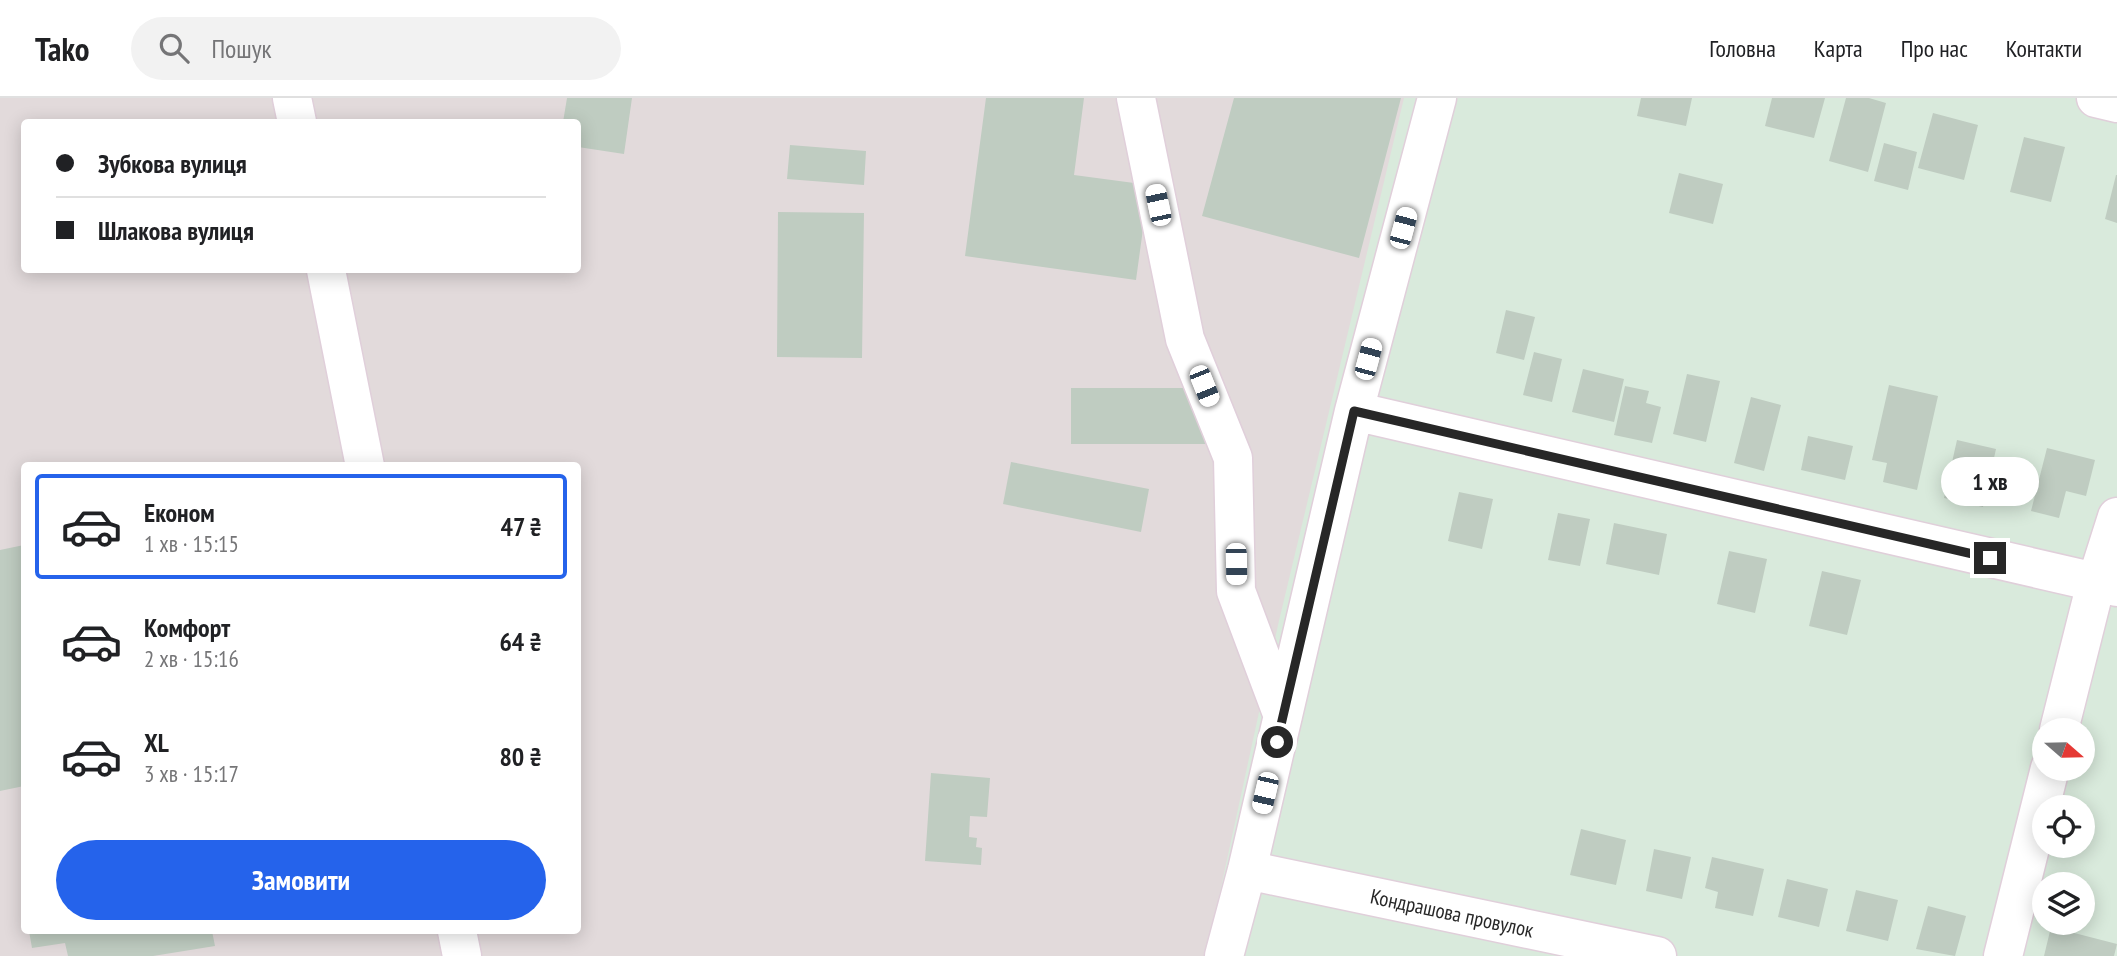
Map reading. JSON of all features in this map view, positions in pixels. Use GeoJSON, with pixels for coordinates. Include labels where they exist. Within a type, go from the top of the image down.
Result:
{"type":"FeatureCollection","features":[{"type":"Feature","properties":{"kind":"street"},"geometry":{"type":"LineString","coordinates":[[292,98],[296,119]]}},
{"type":"Feature","properties":{"kind":"street"},"geometry":{"type":"LineString","coordinates":[[1136,98],[1185,339],[1233,458],[1236,591],[1283,716]]}},
{"type":"Feature","properties":{"kind":"street"},"geometry":{"type":"LineString","coordinates":[[1224,956],[1247,870],[1354,411],[1437,98]]}},
{"type":"Feature","properties":{"kind":"street"},"geometry":{"type":"LineString","coordinates":[[2096,98],[2117,103]]}},
{"type":"Feature","properties":{"kind":"street"},"geometry":{"type":"LineString","coordinates":[[327,273],[364,462]]}},
{"type":"Feature","properties":{"kind":"street"},"geometry":{"type":"LineString","coordinates":[[1354,411],[2107,585]]}},
{"type":"Feature","properties":{"kind":"street"},"geometry":{"type":"LineString","coordinates":[[2063,718],[2107,585],[2117,517]]}},
{"type":"Feature","properties":{"kind":"street"},"geometry":{"type":"LineString","coordinates":[[2003,956],[2047,781]]}},
{"type":"Feature","properties":{"kind":"street","name":"Кондрашова провулок"},"geometry":{"type":"LineString","coordinates":[[1247,870],[1657,956]]}},
{"type":"Feature","properties":{"kind":"street"},"geometry":{"type":"LineString","coordinates":[[458,934],[462,956]]}},
{"type":"Feature","properties":{"kind":"shaded area"},"geometry":{"type":"Polygon","coordinates":[[[0,98],[1404,98],[1278,625],[1206,956],[0,956],[0,98]]]}},
{"type":"Feature","properties":{"kind":"building"},"geometry":{"type":"Polygon","coordinates":[[[567,98],[632,98],[624,154],[581,147],[581,119],[564,119],[567,98]]]}},
{"type":"Feature","properties":{"kind":"building"},"geometry":{"type":"Polygon","coordinates":[[[986,98],[1084,98],[1074,175],[1149,185],[1136,280],[965,256],[986,98]]]}},
{"type":"Feature","properties":{"kind":"building"},"geometry":{"type":"Polygon","coordinates":[[[1234,98],[1401,98],[1359,258],[1202,216],[1234,98]]]}},
{"type":"Feature","properties":{"kind":"building"},"geometry":{"type":"Polygon","coordinates":[[[1641,98],[1692,98],[1686,126],[1637,116],[1641,98]]]}},
{"type":"Feature","properties":{"kind":"building"},"geometry":{"type":"Polygon","coordinates":[[[1772,98],[1825,98],[1814,138],[1765,126],[1772,98]]]}},
{"type":"Feature","properties":{"kind":"building"},"geometry":{"type":"Polygon","coordinates":[[[1846,98],[1869,98],[1886,103],[1868,172],[1829,161],[1846,98]]]}},
{"type":"Feature","properties":{"kind":"building"},"geometry":{"type":"Polygon","coordinates":[[[1933,113],[1978,125],[1964,180],[1918,168],[1933,113]]]}},
{"type":"Feature","properties":{"kind":"building"},"geometry":{"type":"Polygon","coordinates":[[[2024,137],[2065,147],[2051,202],[2010,192],[2024,137]]]}},
{"type":"Feature","properties":{"kind":"building"},"geometry":{"type":"Polygon","coordinates":[[[1884,143],[1917,152],[1908,190],[1874,181],[1884,143]]]}},
{"type":"Feature","properties":{"kind":"building"},"geometry":{"type":"Polygon","coordinates":[[[790,145],[866,151],[864,185],[787,179],[790,145]]]}},
{"type":"Feature","properties":{"kind":"building"},"geometry":{"type":"Polygon","coordinates":[[[1679,173],[1723,184],[1713,224],[1669,213],[1679,173]]]}},
{"type":"Feature","properties":{"kind":"building"},"geometry":{"type":"Polygon","coordinates":[[[2117,175],[2117,223],[2105,219],[2117,175]]]}},
{"type":"Feature","properties":{"kind":"building"},"geometry":{"type":"Polygon","coordinates":[[[778,212],[864,213],[862,358],[777,357],[778,212]]]}},
{"type":"Feature","properties":{"kind":"building"},"geometry":{"type":"Polygon","coordinates":[[[1506,310],[1535,317],[1524,360],[1496,353],[1506,310]]]}},
{"type":"Feature","properties":{"kind":"building"},"geometry":{"type":"Polygon","coordinates":[[[1534,352],[1562,359],[1552,402],[1523,395],[1534,352]]]}},
{"type":"Feature","properties":{"kind":"building"},"geometry":{"type":"Polygon","coordinates":[[[1583,369],[1624,379],[1614,422],[1572,412],[1583,369]]]}},
{"type":"Feature","properties":{"kind":"building"},"geometry":{"type":"Polygon","coordinates":[[[1687,374],[1720,381],[1706,442],[1673,434],[1687,374]]]}},
{"type":"Feature","properties":{"kind":"building"},"geometry":{"type":"Polygon","coordinates":[[[1889,385],[1938,396],[1917,490],[1883,482],[1887,463],[1872,460],[1889,385]]]}},
{"type":"Feature","properties":{"kind":"building"},"geometry":{"type":"Polygon","coordinates":[[[1625,386],[1649,391],[1646,403],[1661,407],[1652,443],[1614,435],[1625,386]]]}},
{"type":"Feature","properties":{"kind":"building"},"geometry":{"type":"Polygon","coordinates":[[[1071,388],[1187,388],[1207,444],[1071,444],[1071,388]]]}},
{"type":"Feature","properties":{"kind":"building"},"geometry":{"type":"Polygon","coordinates":[[[1751,397],[1781,405],[1764,471],[1734,463],[1751,397]]]}},
{"type":"Feature","properties":{"kind":"building"},"geometry":{"type":"Polygon","coordinates":[[[1808,436],[1853,446],[1845,480],[1801,470],[1808,436]]]}},
{"type":"Feature","properties":{"kind":"building"},"geometry":{"type":"Polygon","coordinates":[[[1957,440],[1996,449],[1983,507],[1944,498],[1957,440]]]}},
{"type":"Feature","properties":{"kind":"building"},"geometry":{"type":"Polygon","coordinates":[[[2047,448],[2095,460],[2086,496],[2066,491],[2059,518],[2031,511],[2047,448]]]}},
{"type":"Feature","properties":{"kind":"building"},"geometry":{"type":"Polygon","coordinates":[[[1011,462],[1149,489],[1141,532],[1003,504],[1011,462]]]}},
{"type":"Feature","properties":{"kind":"building"},"geometry":{"type":"Polygon","coordinates":[[[1459,492],[1493,499],[1482,549],[1448,541],[1459,492]]]}},
{"type":"Feature","properties":{"kind":"building"},"geometry":{"type":"Polygon","coordinates":[[[1558,513],[1590,519],[1580,566],[1548,560],[1558,513]]]}},
{"type":"Feature","properties":{"kind":"building"},"geometry":{"type":"Polygon","coordinates":[[[1614,523],[1667,534],[1659,575],[1606,564],[1614,523]]]}},
{"type":"Feature","properties":{"kind":"building"},"geometry":{"type":"Polygon","coordinates":[[[21,546],[21,787],[0,791],[0,550],[21,546]]]}},
{"type":"Feature","properties":{"kind":"building"},"geometry":{"type":"Polygon","coordinates":[[[1729,551],[1767,559],[1755,613],[1717,604],[1729,551]]]}},
{"type":"Feature","properties":{"kind":"building"},"geometry":{"type":"Polygon","coordinates":[[[1822,571],[1861,580],[1847,635],[1809,626],[1822,571]]]}},
{"type":"Feature","properties":{"kind":"building"},"geometry":{"type":"Polygon","coordinates":[[[931,773],[990,778],[987,817],[970,816],[969,837],[977,838],[976,847],[982,848],[981,865],[925,861],[931,773]]]}},
{"type":"Feature","properties":{"kind":"building"},"geometry":{"type":"Polygon","coordinates":[[[1581,829],[1626,840],[1616,885],[1570,875],[1581,829]]]}},
{"type":"Feature","properties":{"kind":"building"},"geometry":{"type":"Polygon","coordinates":[[[1654,849],[1691,857],[1682,899],[1646,891],[1654,849]]]}},
{"type":"Feature","properties":{"kind":"building"},"geometry":{"type":"Polygon","coordinates":[[[1712,857],[1764,869],[1753,916],[1715,908],[1718,892],[1705,888],[1712,857]]]}},
{"type":"Feature","properties":{"kind":"building"},"geometry":{"type":"Polygon","coordinates":[[[1787,879],[1828,889],[1819,927],[1778,917],[1787,879]]]}},
{"type":"Feature","properties":{"kind":"building"},"geometry":{"type":"Polygon","coordinates":[[[1856,890],[1898,900],[1888,941],[1846,931],[1856,890]]]}},
{"type":"Feature","properties":{"kind":"building"},"geometry":{"type":"Polygon","coordinates":[[[1928,906],[1966,916],[1955,956],[1916,949],[1928,906]]]}},
{"type":"Feature","properties":{"kind":"building"},"geometry":{"type":"Polygon","coordinates":[[[30,934],[213,934],[215,946],[153,956],[68,956],[65,943],[32,948],[30,934]]]}},
{"type":"Feature","properties":{"kind":"building"},"geometry":{"type":"Polygon","coordinates":[[[2049,935],[2082,935],[2117,944],[2114,956],[2044,956],[2049,935]]]}},
{"type":"Feature","properties":{"kind":"route"},"geometry":{"type":"LineString","coordinates":[[1277,742],[1354,411],[1990,558]]}}]}
